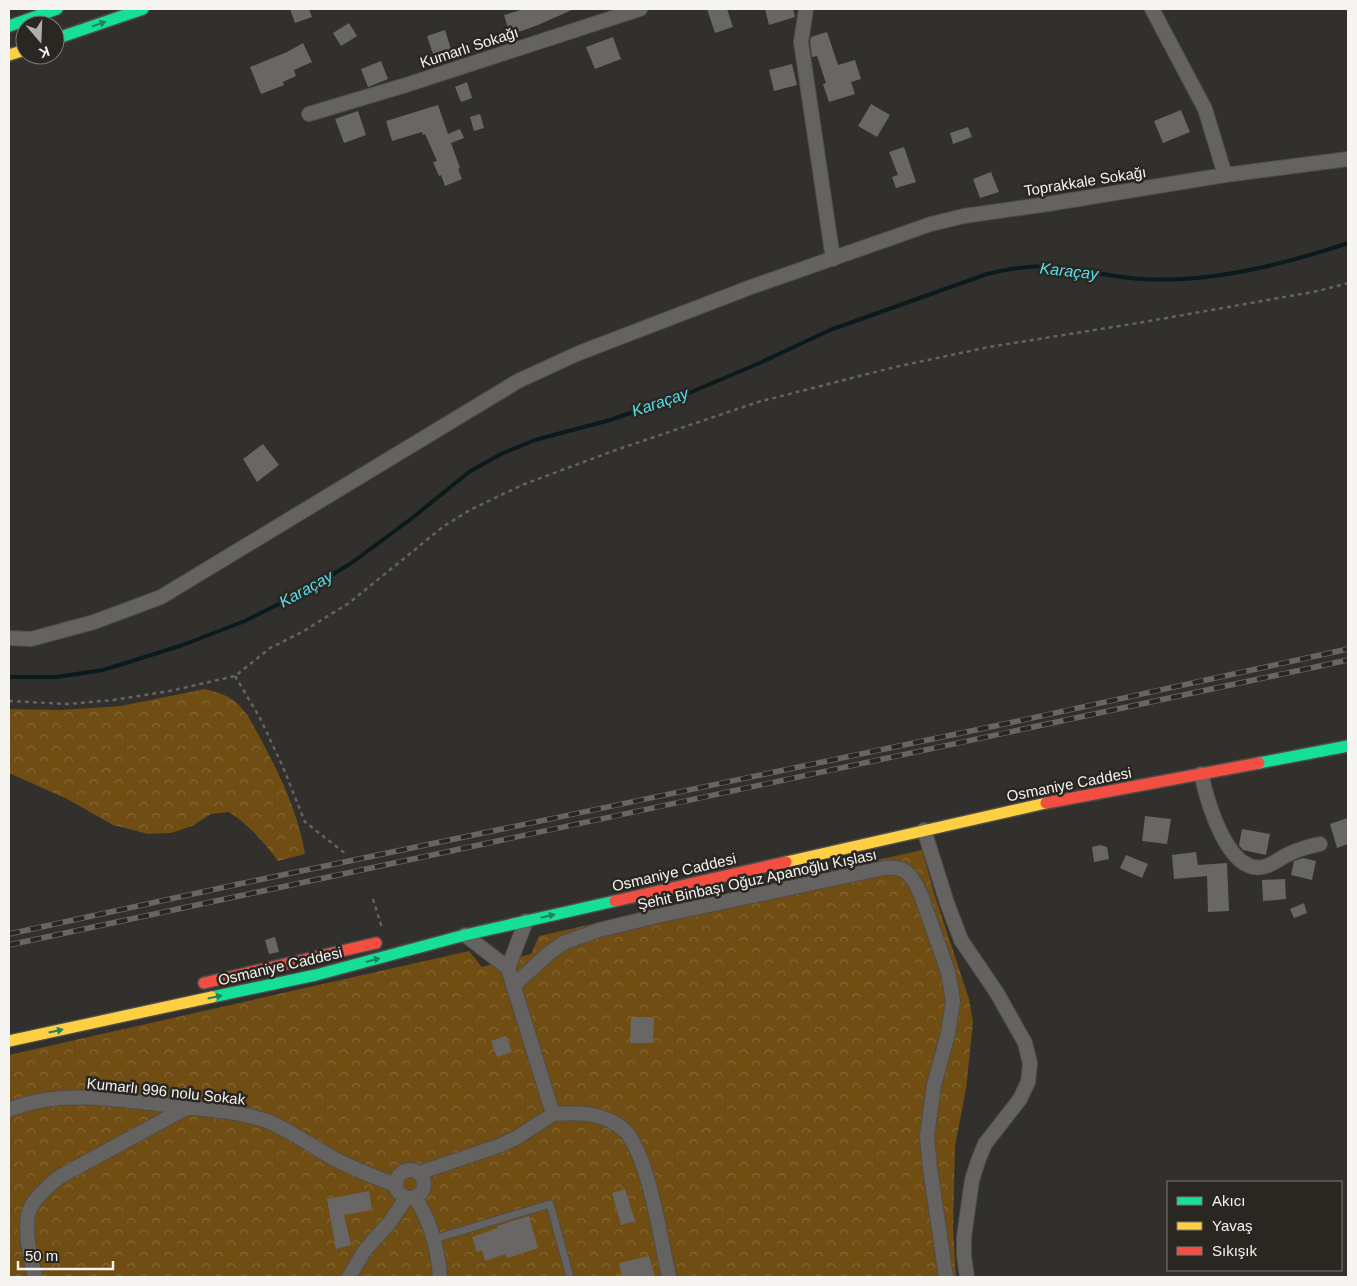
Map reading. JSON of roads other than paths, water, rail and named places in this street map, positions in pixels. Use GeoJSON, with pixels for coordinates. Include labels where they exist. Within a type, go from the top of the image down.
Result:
{"type":"FeatureCollection","features":[{"type":"Feature","properties":{"kind":"highway"},"geometry":{"type":"LineString","coordinates":[[9,26],[57,9]]}},
{"type":"Feature","properties":{"kind":"highway"},"geometry":{"type":"LineString","coordinates":[[65,36],[143,9]]}},
{"type":"Feature","properties":{"kind":"highway"},"geometry":{"type":"LineString","coordinates":[[995,803],[1348,737]]}},
{"type":"Feature","properties":{"kind":"highway","name":"Osmaniye Caddesi"},"geometry":{"type":"LineString","coordinates":[[9,1041],[316,975],[464,935],[923,822],[1202,774],[1348,746]]}},
{"type":"Feature","properties":{"kind":"highway"},"geometry":{"type":"LineString","coordinates":[[189,986],[389,940]]}},
{"type":"Feature","properties":{"kind":"street","name":"Kumarlı Sokağı"},"geometry":{"type":"LineString","coordinates":[[308,114],[406,85],[640,9]]}},
{"type":"Feature","properties":{"kind":"street"},"geometry":{"type":"LineString","coordinates":[[806,9],[801,42],[833,259]]}},
{"type":"Feature","properties":{"kind":"street"},"geometry":{"type":"LineString","coordinates":[[1152,9],[1205,109],[1225,175]]}},
{"type":"Feature","properties":{"kind":"street","name":"Toprakkale Sokağı"},"geometry":{"type":"LineString","coordinates":[[9,638],[31,638],[94,622],[161,597],[518,381],[588,350],[751,287],[932,224],[964,216],[1225,175],[1348,159]]}},
{"type":"Feature","properties":{"kind":"street"},"geometry":{"type":"LineString","coordinates":[[1202,774],[1208,803],[1216,821],[1230,848],[1239,860],[1247,866],[1264,866],[1300,849],[1320,844]]}},
{"type":"Feature","properties":{"kind":"street"},"geometry":{"type":"LineString","coordinates":[[923,822],[947,903],[961,940],[997,993],[1025,1043],[1030,1063],[1028,1082],[1020,1099],[986,1144],[972,1180],[964,1237],[967,1277]]}},
{"type":"Feature","properties":{"kind":"street","name":"Şehit Binbaşı Oğuz Apanoğlu Kışlası"},"geometry":{"type":"LineString","coordinates":[[513,986],[563,943],[599,930],[884,868],[905,870],[915,882],[927,911],[948,972],[953,1001],[948,1034],[934,1085],[927,1136],[946,1277]]}},
{"type":"Feature","properties":{"kind":"street"},"geometry":{"type":"LineString","coordinates":[[526,921],[508,968],[553,1114]]}},
{"type":"Feature","properties":{"kind":"street"},"geometry":{"type":"LineString","coordinates":[[464,935],[508,968]]}},
{"type":"Feature","properties":{"kind":"street","name":"Kumarlı 996 nolu Sokak"},"geometry":{"type":"LineString","coordinates":[[9,1110],[32,1103],[66,1098],[121,1100],[228,1112],[267,1121],[281,1127],[335,1159],[396,1185]]}},
{"type":"Feature","properties":{"kind":"street"},"geometry":{"type":"LineString","coordinates":[[35,1277],[29,1249],[27,1227],[30,1206],[42,1191],[59,1177],[188,1108]]}},
{"type":"Feature","properties":{"kind":"street"},"geometry":{"type":"LineString","coordinates":[[440,1277],[434,1239],[428,1220],[411,1198],[399,1193],[396,1185],[398,1177],[405,1171],[410,1170],[419,1173],[501,1145],[516,1138],[553,1114],[571,1112],[601,1117],[614,1123],[625,1131],[633,1142],[647,1178],[669,1277]]}},
{"type":"Feature","properties":{"kind":"street"},"geometry":{"type":"LineString","coordinates":[[349,1277],[365,1250],[411,1198],[419,1194],[424,1186],[419,1173]]}},
{"type":"Feature","properties":{"kind":"lane"},"geometry":{"type":"LineString","coordinates":[[434,1239],[550,1204],[570,1277]]}},
{"type":"Feature","properties":{"kind":"waterway","name":"Karaçay"},"geometry":{"type":"LineString","coordinates":[[9,677],[56,677],[103,670],[180,646],[245,621],[299,594],[350,564],[411,519],[469,472],[501,454],[535,440],[610,420],[689,393],[830,330],[987,274],[1018,268],[1049,266],[1133,278],[1193,278],[1273,265],[1348,243]]}},
{"type":"Feature","properties":{"kind":"railway"},"geometry":{"type":"LineString","coordinates":[[9,934],[1009,723],[1348,649]]}},
{"type":"Feature","properties":{"kind":"railway"},"geometry":{"type":"LineString","coordinates":[[9,945],[1348,660]]}}]}
